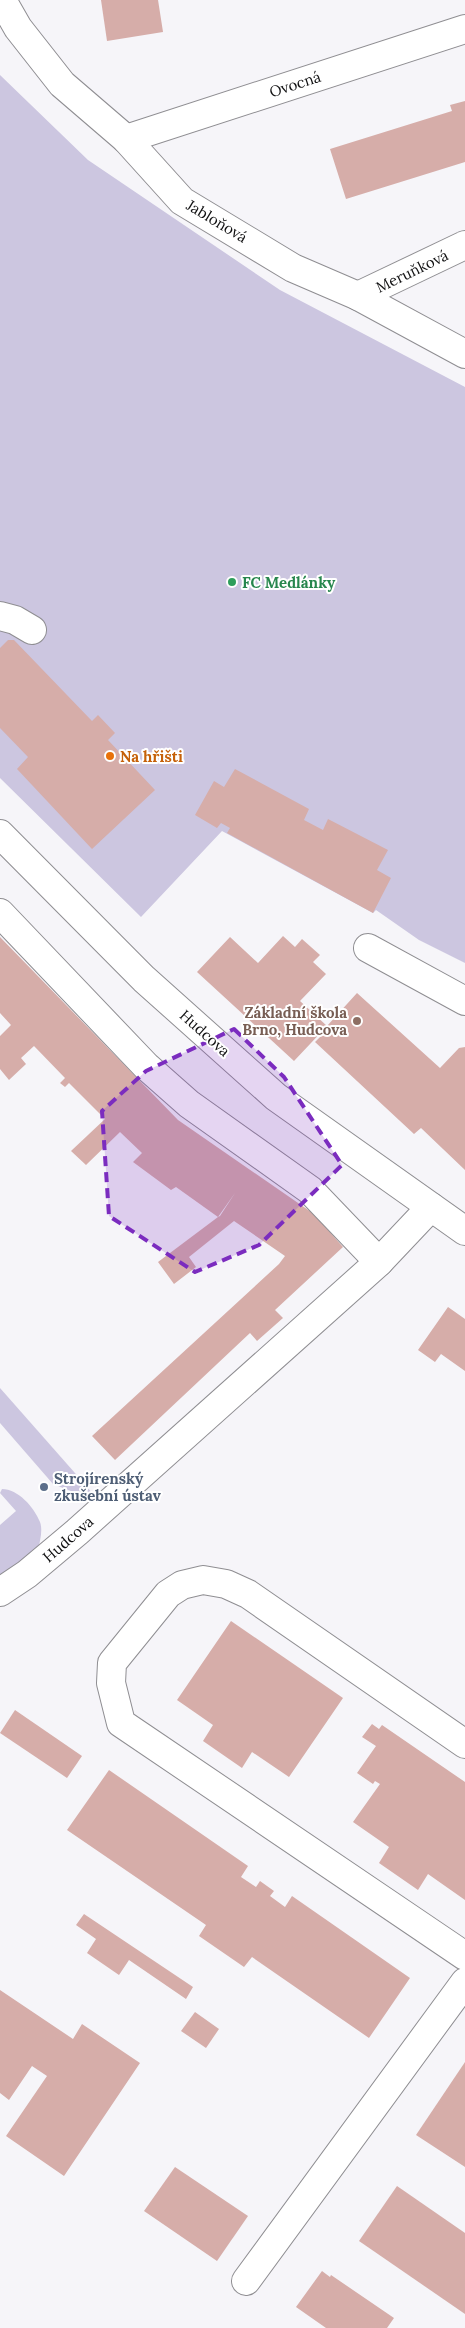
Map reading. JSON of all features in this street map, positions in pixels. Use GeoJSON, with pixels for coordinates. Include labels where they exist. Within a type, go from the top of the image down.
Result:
{"type":"FeatureCollection","features":[{"type":"Feature","properties":{"kind":"street","name":"Jabloňová"},"geometry":{"type":"LineString","coordinates":[[2,0],[18,28],[62,84],[126,138],[182,201],[293,268],[358,296],[465,354]]}},
{"type":"Feature","properties":{"kind":"street","name":"Ovocná"},"geometry":{"type":"LineString","coordinates":[[126,138],[465,29]]}},
{"type":"Feature","properties":{"kind":"street","name":"Meruňková"},"geometry":{"type":"LineString","coordinates":[[358,296],[465,245]]}},
{"type":"Feature","properties":{"kind":"street"},"geometry":{"type":"LineString","coordinates":[[0,616],[15,620],[32,630]]}},
{"type":"Feature","properties":{"kind":"street","name":"Hudcova"},"geometry":{"type":"LineString","coordinates":[[0,834],[144,979],[276,1097],[465,1231]]}},
{"type":"Feature","properties":{"kind":"street"},"geometry":{"type":"LineString","coordinates":[[0,913],[146,1066],[189,1104],[310,1190],[379,1262]]}},
{"type":"Feature","properties":{"kind":"street"},"geometry":{"type":"LineString","coordinates":[[368,948],[465,1001]]}},
{"type":"Feature","properties":{"kind":"street","name":"Hudcova"},"geometry":{"type":"LineString","coordinates":[[0,1592],[27,1574],[77,1532],[379,1262],[431,1207]]}},
{"type":"Feature","properties":{"kind":"street"},"geometry":{"type":"LineString","coordinates":[[465,1744],[248,1594],[226,1584],[203,1580],[182,1585],[168,1594],[112,1663],[111,1683],[121,1723],[465,1956]]}},
{"type":"Feature","properties":{"kind":"street"},"geometry":{"type":"LineString","coordinates":[[246,2281],[465,1982]]}},
{"type":"Feature","properties":{"kind":"highlighted area"},"geometry":{"type":"Polygon","coordinates":[[[234,1029],[284,1077],[342,1165],[259,1245],[195,1272],[109,1216],[102,1111],[146,1071],[234,1029]]]}},
{"type":"Feature","properties":{"kind":"shaded area","name":"FC Medlánky"},"geometry":{"type":"Polygon","coordinates":[[[0,75],[88,160],[280,290],[465,387],[465,963],[419,940],[376,910],[373,913],[222,831],[141,917],[0,778],[0,75]]]}},
{"type":"Feature","properties":{"kind":"shaded area"},"geometry":{"type":"Polygon","coordinates":[[[0,1388],[92,1493],[76,1493],[53,1484],[0,1423],[0,1388]]]}},
{"type":"Feature","properties":{"kind":"shaded area"},"geometry":{"type":"Polygon","coordinates":[[[2,1489],[14,1492],[30,1505],[40,1522],[41,1532],[38,1550],[0,1576],[0,1525],[16,1511],[0,1493],[2,1489]]]}},
{"type":"Feature","properties":{"kind":"building"},"geometry":{"type":"Polygon","coordinates":[[[101,0],[158,0],[163,32],[107,41],[101,0]]]}},
{"type":"Feature","properties":{"kind":"building"},"geometry":{"type":"Polygon","coordinates":[[[465,101],[465,162],[346,199],[330,149],[452,111],[450,105],[465,101]]]}},
{"type":"Feature","properties":{"kind":"building"},"geometry":{"type":"Polygon","coordinates":[[[8,640],[14,640],[92,721],[98,715],[115,733],[108,740],[155,790],[92,849],[17,769],[28,757],[0,728],[0,648],[8,640]]]}},
{"type":"Feature","properties":{"kind":"building"},"geometry":{"type":"Polygon","coordinates":[[[235,769],[309,809],[304,820],[323,830],[328,819],[388,850],[377,870],[391,878],[373,913],[227,833],[230,828],[221,823],[217,828],[195,815],[214,781],[224,787],[235,769]]]}},
{"type":"Feature","properties":{"kind":"building"},"geometry":{"type":"Polygon","coordinates":[[[283,936],[295,947],[302,939],[320,955],[313,962],[326,974],[300,1001],[327,1026],[294,1061],[197,972],[230,937],[258,963],[283,936]]]}},
{"type":"Feature","properties":{"kind":"building"},"geometry":{"type":"Polygon","coordinates":[[[0,937],[178,1120],[314,1214],[343,1247],[275,1310],[283,1318],[257,1341],[250,1333],[115,1460],[92,1436],[279,1264],[285,1256],[234,1221],[189,1257],[196,1267],[174,1284],[158,1262],[218,1217],[176,1187],[171,1190],[133,1162],[142,1153],[120,1132],[86,1165],[71,1151],[105,1119],[69,1083],[65,1087],[60,1083],[65,1078],[34,1046],[21,1058],[26,1064],[9,1080],[0,1069],[0,1036],[11,1025],[0,1013],[0,937]]]}},
{"type":"Feature","properties":{"kind":"building"},"geometry":{"type":"Polygon","coordinates":[[[357,993],[440,1068],[459,1048],[465,1047],[465,1170],[421,1128],[414,1134],[315,1042],[329,1028],[327,1026],[357,993]]]}},
{"type":"Feature","properties":{"kind":"building"},"geometry":{"type":"Polygon","coordinates":[[[448,1307],[465,1319],[465,1371],[441,1354],[435,1362],[418,1350],[448,1307]]]}},
{"type":"Feature","properties":{"kind":"building"},"geometry":{"type":"Polygon","coordinates":[[[231,1621],[343,1698],[289,1777],[252,1752],[242,1768],[203,1741],[213,1725],[177,1700],[231,1621]]]}},
{"type":"Feature","properties":{"kind":"building"},"geometry":{"type":"Polygon","coordinates":[[[15,1710],[82,1756],[67,1778],[0,1733],[15,1710]]]}},
{"type":"Feature","properties":{"kind":"building"},"geometry":{"type":"Polygon","coordinates":[[[372,1724],[379,1729],[382,1725],[465,1782],[465,1900],[428,1874],[418,1890],[379,1863],[389,1847],[353,1822],[380,1784],[375,1781],[373,1784],[357,1773],[376,1746],[362,1737],[372,1724]]]}},
{"type":"Feature","properties":{"kind":"building"},"geometry":{"type":"Polygon","coordinates":[[[109,1770],[248,1866],[241,1877],[256,1887],[260,1881],[274,1891],[270,1896],[285,1907],[292,1896],[410,1978],[369,2038],[252,1957],[244,1967],[199,1936],[206,1925],[67,1830],[109,1770]]]}},
{"type":"Feature","properties":{"kind":"building"},"geometry":{"type":"Polygon","coordinates":[[[84,1914],[193,1987],[186,1999],[129,1960],[119,1975],[87,1953],[96,1939],[76,1925],[84,1914]]]}},
{"type":"Feature","properties":{"kind":"building"},"geometry":{"type":"Polygon","coordinates":[[[0,1990],[73,2039],[82,2024],[140,2063],[64,2176],[6,2136],[47,2076],[32,2066],[9,2100],[0,2093],[0,1990]]]}},
{"type":"Feature","properties":{"kind":"building"},"geometry":{"type":"Polygon","coordinates":[[[195,2012],[219,2029],[206,2048],[181,2031],[195,2012]]]}},
{"type":"Feature","properties":{"kind":"building"},"geometry":{"type":"Polygon","coordinates":[[[465,2062],[465,2167],[416,2135],[465,2062]]]}},
{"type":"Feature","properties":{"kind":"building"},"geometry":{"type":"Polygon","coordinates":[[[175,2167],[248,2216],[217,2261],[144,2211],[175,2167]]]}},
{"type":"Feature","properties":{"kind":"building"},"geometry":{"type":"Polygon","coordinates":[[[397,2186],[465,2233],[465,2314],[359,2241],[397,2186]]]}},
{"type":"Feature","properties":{"kind":"building"},"geometry":{"type":"Polygon","coordinates":[[[322,2271],[330,2277],[331,2275],[394,2318],[387,2328],[326,2328],[296,2307],[322,2271]]]}},
{"type":"Feature","properties":{"kind":"place","name":"FC Medlánky"},"geometry":{"type":"Point","coordinates":[232,582]}},
{"type":"Feature","properties":{"kind":"place","name":"Na hřišti"},"geometry":{"type":"Point","coordinates":[110,756]}},
{"type":"Feature","properties":{"kind":"place","name":"Základní škola Brno, Hudcova"},"geometry":{"type":"Point","coordinates":[357,1021]}},
{"type":"Feature","properties":{"kind":"place","name":"Strojírenský zkušební ústav"},"geometry":{"type":"Point","coordinates":[44,1487]}}]}
